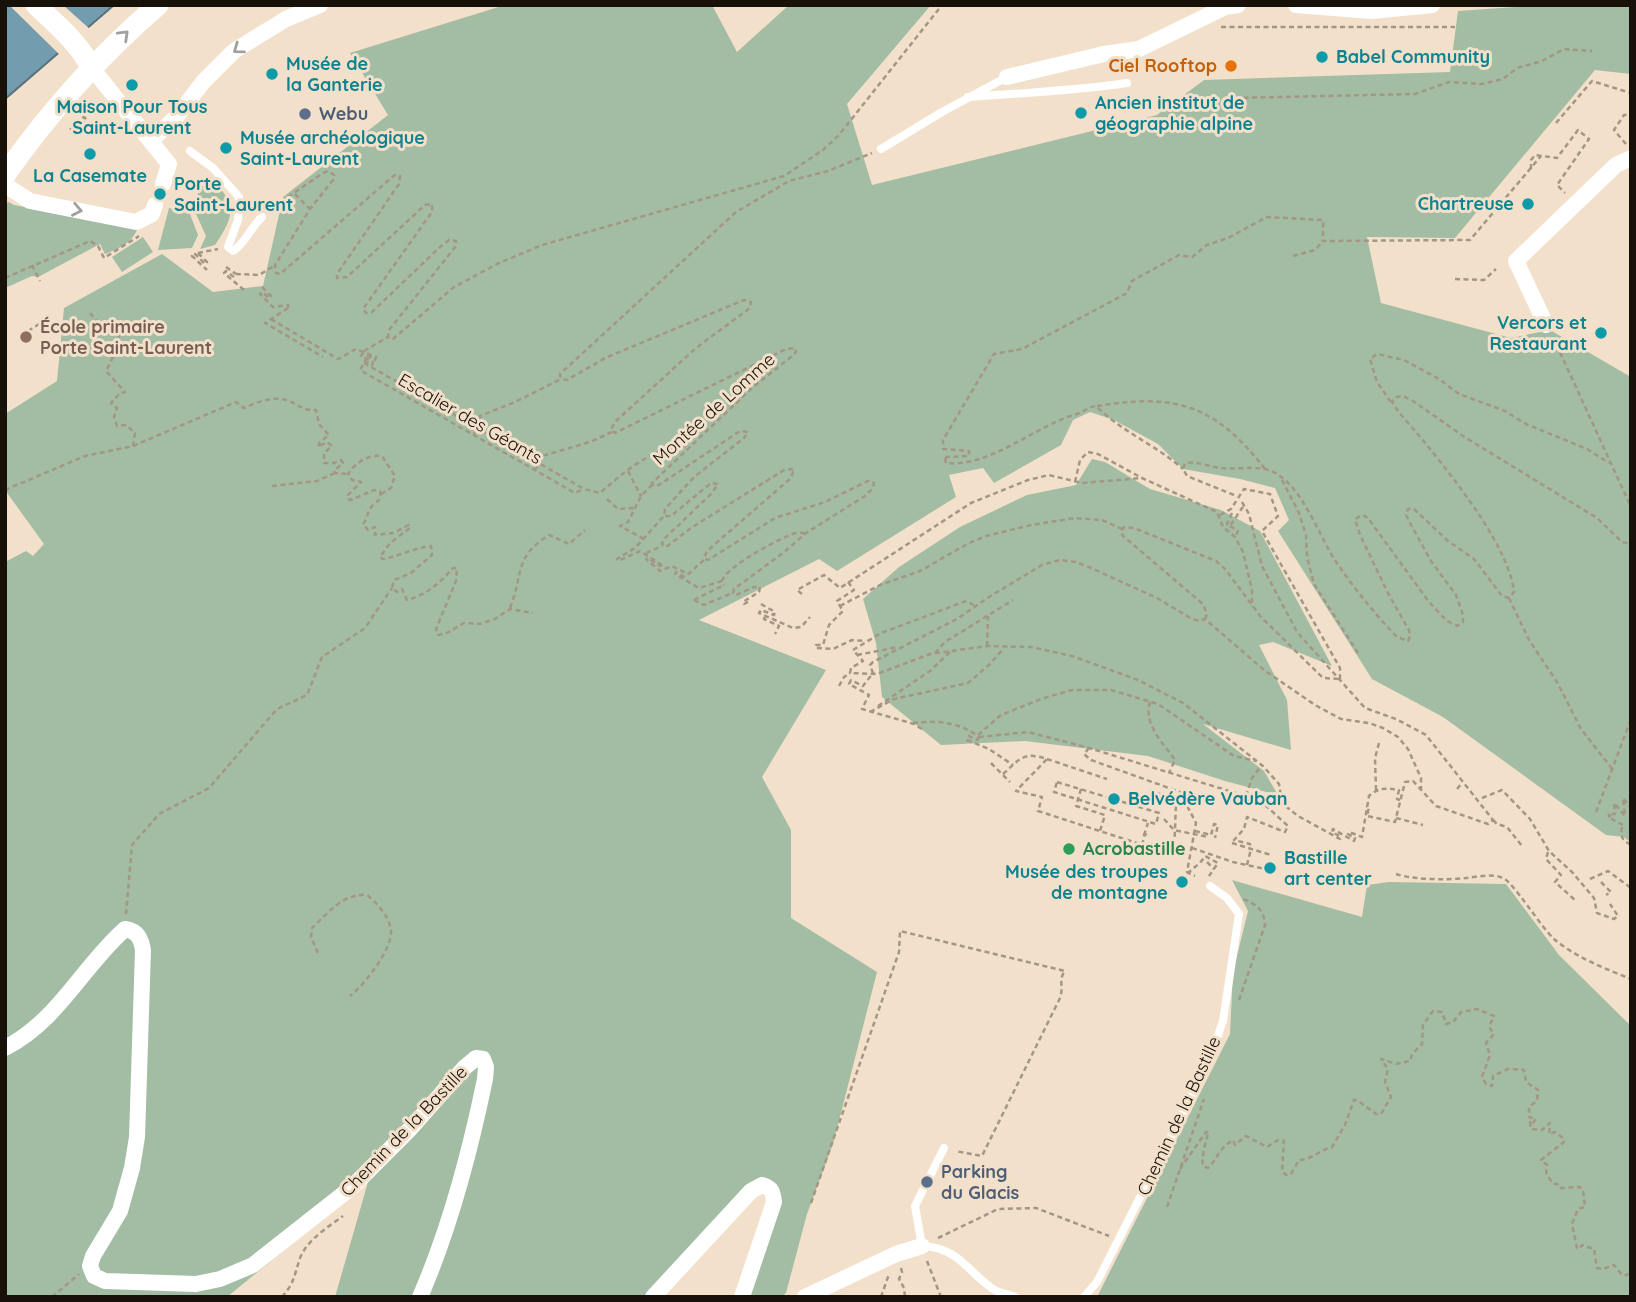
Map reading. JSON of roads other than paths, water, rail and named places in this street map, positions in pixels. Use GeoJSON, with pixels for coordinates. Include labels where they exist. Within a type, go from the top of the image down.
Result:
{"type":"FeatureCollection","features":[{"type":"Feature","properties":{"kind":"main road"},"geometry":{"type":"LineString","coordinates":[[36,5],[88,61]]}},
{"type":"Feature","properties":{"kind":"main road"},"geometry":{"type":"LineString","coordinates":[[5,175],[88,61],[158,5]]}},
{"type":"Feature","properties":{"kind":"street"},"geometry":{"type":"LineString","coordinates":[[151,141],[177,116],[203,82],[234,51],[286,19],[294,10],[320,5]]}},
{"type":"Feature","properties":{"kind":"street"},"geometry":{"type":"LineString","coordinates":[[1007,77],[1104,54],[1139,49],[1225,7],[1238,5]]}},
{"type":"Feature","properties":{"kind":"street"},"geometry":{"type":"LineString","coordinates":[[1296,5],[1372,10],[1432,5]]}},
{"type":"Feature","properties":{"kind":"street"},"geometry":{"type":"LineString","coordinates":[[88,61],[169,164],[163,184]]}},
{"type":"Feature","properties":{"kind":"street"},"geometry":{"type":"LineString","coordinates":[[1546,326],[1516,261],[1616,165],[1631,159]]}},
{"type":"Feature","properties":{"kind":"street"},"geometry":{"type":"LineString","coordinates":[[5,185],[30,201],[136,222],[149,216]]}},
{"type":"Feature","properties":{"kind":"street","name":"Chemin de la Bastille"},"geometry":{"type":"LineString","coordinates":[[5,1048],[21,1040],[48,1018],[125,929],[133,930],[141,939],[143,950],[137,1137],[120,1211],[93,1256],[90,1266],[94,1276],[105,1281],[196,1284],[220,1279],[253,1265],[352,1187],[410,1129],[464,1068],[480,1058],[486,1067],[485,1079],[466,1163],[438,1250],[419,1297]]}},
{"type":"Feature","properties":{"kind":"street"},"geometry":{"type":"LineString","coordinates":[[653,1297],[751,1191],[762,1185],[770,1187],[774,1193],[774,1202],[742,1297]]}},
{"type":"Feature","properties":{"kind":"street"},"geometry":{"type":"LineString","coordinates":[[805,1297],[896,1254],[922,1246]]}},
{"type":"Feature","properties":{"kind":"lane"},"geometry":{"type":"LineString","coordinates":[[881,149],[1007,77]]}},
{"type":"Feature","properties":{"kind":"lane"},"geometry":{"type":"LineString","coordinates":[[968,97],[1078,90],[1127,83]]}},
{"type":"Feature","properties":{"kind":"lane"},"geometry":{"type":"LineString","coordinates":[[190,151],[213,168],[239,197],[238,220],[228,247],[233,251],[238,249],[251,227],[262,217]]}},
{"type":"Feature","properties":{"kind":"lane","name":"Chemin de la Bastille"},"geometry":{"type":"LineString","coordinates":[[1084,1297],[1097,1282],[1124,1230],[1196,1087],[1223,1021],[1239,914],[1227,898],[1213,888]]}},
{"type":"Feature","properties":{"kind":"lane"},"geometry":{"type":"LineString","coordinates":[[944,1149],[915,1206],[922,1246],[938,1247],[950,1252],[995,1290],[1015,1297]]}},
{"type":"Feature","properties":{"kind":"water"},"geometry":{"type":"Polygon","coordinates":[[[5,5],[114,5],[5,99],[5,5]]]}},
{"type":"Feature","properties":{"kind":"place","name":"Babel Community"},"geometry":{"type":"Point","coordinates":[1322,57]}},
{"type":"Feature","properties":{"kind":"place","name":"Ciel Rooftop"},"geometry":{"type":"Point","coordinates":[1231,66]}},
{"type":"Feature","properties":{"kind":"place","name":"Musée de la Ganterie"},"geometry":{"type":"Point","coordinates":[272,74]}},
{"type":"Feature","properties":{"kind":"place","name":"Maison Pour Tous Saint-Laurent"},"geometry":{"type":"Point","coordinates":[132,85]}},
{"type":"Feature","properties":{"kind":"place","name":"Ancien institut de géographie alpine"},"geometry":{"type":"Point","coordinates":[1081,113]}},
{"type":"Feature","properties":{"kind":"place","name":"Webu"},"geometry":{"type":"Point","coordinates":[305,114]}},
{"type":"Feature","properties":{"kind":"place","name":"Musée archéologique Saint-Laurent"},"geometry":{"type":"Point","coordinates":[226,148]}},
{"type":"Feature","properties":{"kind":"place","name":"La Casemate"},"geometry":{"type":"Point","coordinates":[90,154]}},
{"type":"Feature","properties":{"kind":"place","name":"Porte Saint-Laurent"},"geometry":{"type":"Point","coordinates":[160,194]}},
{"type":"Feature","properties":{"kind":"place","name":"Chartreuse"},"geometry":{"type":"Point","coordinates":[1528,204]}},
{"type":"Feature","properties":{"kind":"place","name":"Vercors et Restaurant"},"geometry":{"type":"Point","coordinates":[1601,333]}},
{"type":"Feature","properties":{"kind":"place","name":"École primaire Porte Saint-Laurent"},"geometry":{"type":"Point","coordinates":[26,337]}},
{"type":"Feature","properties":{"kind":"place","name":"Belvédère Vauban"},"geometry":{"type":"Point","coordinates":[1114,799]}},
{"type":"Feature","properties":{"kind":"place","name":"Acrobastille"},"geometry":{"type":"Point","coordinates":[1069,849]}},
{"type":"Feature","properties":{"kind":"place","name":"Bastille art center"},"geometry":{"type":"Point","coordinates":[1270,868]}},
{"type":"Feature","properties":{"kind":"place","name":"Musée des troupes de montagne"},"geometry":{"type":"Point","coordinates":[1182,882]}},
{"type":"Feature","properties":{"kind":"place","name":"Parking du Glacis"},"geometry":{"type":"Point","coordinates":[927,1182]}}]}
